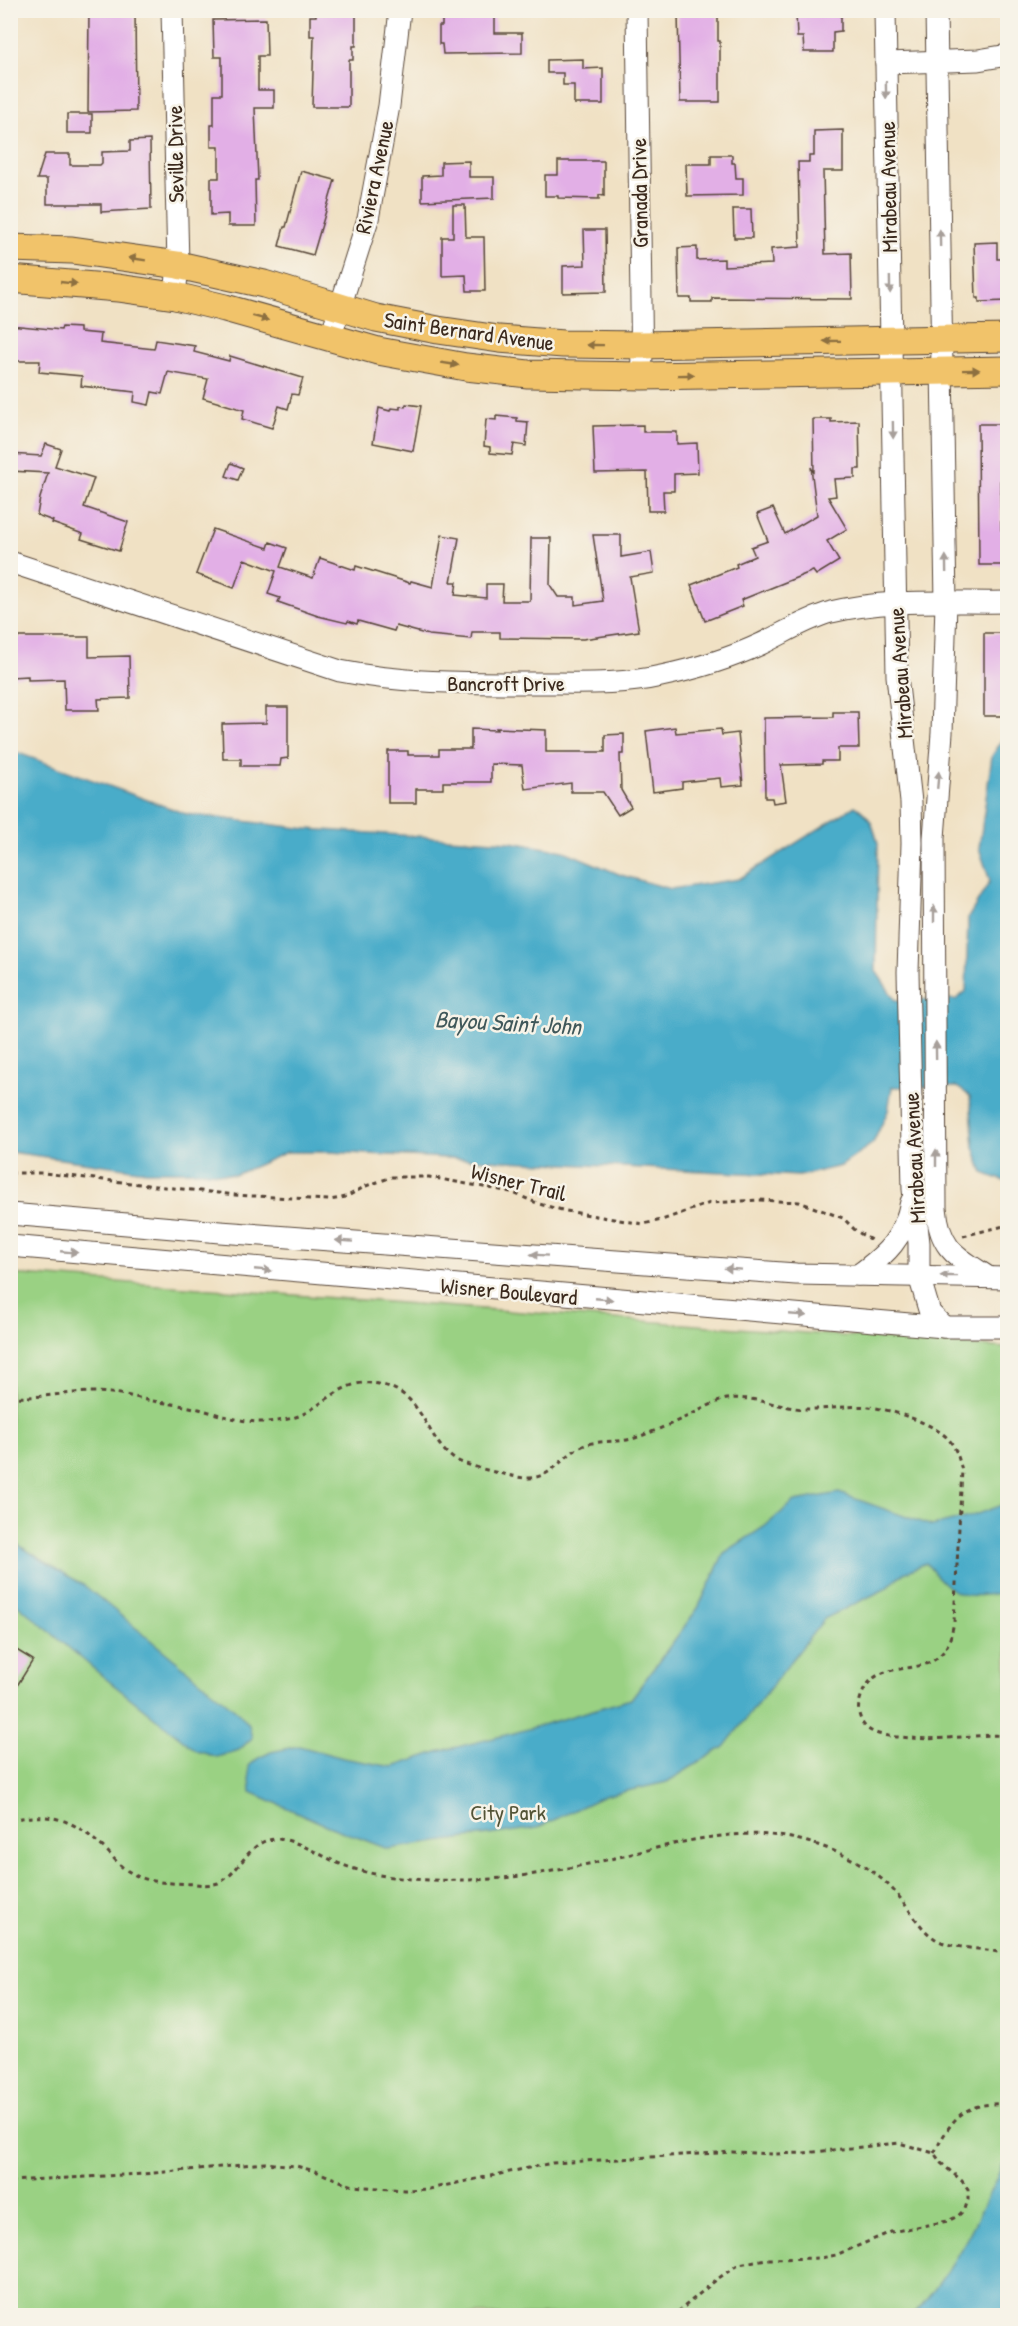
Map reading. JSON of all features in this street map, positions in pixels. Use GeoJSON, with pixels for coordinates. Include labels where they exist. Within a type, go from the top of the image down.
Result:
{"type":"FeatureCollection","features":[{"type":"Feature","properties":{"kind":"main road","name":"Saint Bernard Avenue"},"geometry":{"type":"LineString","coordinates":[[10,248],[72,250],[178,265],[264,284],[340,308],[438,330],[500,339],[563,344],[642,345],[1008,338]]}},
{"type":"Feature","properties":{"kind":"main road","name":"Saint Bernard Avenue"},"geometry":{"type":"LineString","coordinates":[[10,279],[107,286],[175,296],[378,351],[466,366],[540,374],[642,376],[1008,370]]}},
{"type":"Feature","properties":{"kind":"street","name":"Seville Drive"},"geometry":{"type":"LineString","coordinates":[[172,10],[178,265],[175,296]]}},
{"type":"Feature","properties":{"kind":"street","name":"Riviera Avenue"},"geometry":{"type":"LineString","coordinates":[[330,339],[368,219],[389,106],[400,10]]}},
{"type":"Feature","properties":{"kind":"street","name":"Granada Drive"},"geometry":{"type":"LineString","coordinates":[[637,10],[642,376]]}},
{"type":"Feature","properties":{"kind":"street","name":"Mirabeau Avenue"},"geometry":{"type":"LineString","coordinates":[[885,10],[897,676],[911,802],[912,843],[908,972],[913,1189],[919,1242],[919,1276],[930,1313],[944,1327]]}},
{"type":"Feature","properties":{"kind":"street","name":"Mirabeau Avenue"},"geometry":{"type":"LineString","coordinates":[[936,10],[946,603],[944,697],[934,838],[936,1208],[938,1230],[944,1241]]}},
{"type":"Feature","properties":{"kind":"street"},"geometry":{"type":"LineString","coordinates":[[885,63],[937,63],[1008,55]]}},
{"type":"Feature","properties":{"kind":"street","name":"Bancroft Drive"},"geometry":{"type":"LineString","coordinates":[[10,562],[340,671],[381,679],[432,683],[584,682],[658,677],[708,665],[759,645],[801,623],[856,606],[1008,602]]}},
{"type":"Feature","properties":{"kind":"street"},"geometry":{"type":"LineString","coordinates":[[858,1275],[876,1262],[894,1244],[907,1220],[913,1189]]}},
{"type":"Feature","properties":{"kind":"street","name":"Wisner Boulevard"},"geometry":{"type":"LineString","coordinates":[[10,1214],[232,1233],[784,1273],[998,1277]]}},
{"type":"Feature","properties":{"kind":"street"},"geometry":{"type":"LineString","coordinates":[[944,1241],[958,1257],[998,1277]]}},
{"type":"Feature","properties":{"kind":"street","name":"Wisner Boulevard"},"geometry":{"type":"LineString","coordinates":[[10,1246],[944,1327],[1008,1328]]}},
{"type":"Feature","properties":{"kind":"path","name":"Wisner Trail"},"geometry":{"type":"LineString","coordinates":[[10,1173],[43,1173],[127,1181],[235,1195],[330,1200],[346,1197],[366,1186],[392,1177],[429,1177],[511,1192],[539,1204],[566,1211],[643,1224],[711,1203],[759,1200],[799,1202],[843,1218],[856,1231],[881,1245],[894,1244]]}},
{"type":"Feature","properties":{"kind":"path"},"geometry":{"type":"LineString","coordinates":[[944,1241],[1008,1225]]}},
{"type":"Feature","properties":{"kind":"path"},"geometry":{"type":"LineString","coordinates":[[10,1397],[108,1392],[236,1419],[268,1422],[288,1419],[305,1413],[333,1393],[348,1386],[366,1383],[381,1384],[397,1389],[412,1402],[442,1447],[454,1460],[466,1466],[523,1479],[537,1478],[550,1473],[578,1448],[590,1443],[619,1442],[635,1438],[710,1404],[728,1399],[746,1399],[802,1409],[868,1407],[883,1409],[929,1425],[949,1440],[958,1455],[963,1470],[955,1601],[950,1639],[945,1650],[926,1664],[888,1670],[876,1676],[862,1695],[858,1707],[860,1718],[866,1728],[886,1736],[947,1740],[993,1735],[1008,1736]]}},
{"type":"Feature","properties":{"kind":"path"},"geometry":{"type":"LineString","coordinates":[[10,1820],[48,1816],[71,1822],[93,1838],[126,1871],[146,1880],[198,1885],[217,1884],[230,1875],[250,1850],[267,1841],[278,1839],[367,1873],[396,1878],[460,1881],[542,1874],[694,1839],[730,1834],[770,1835],[825,1847],[875,1872],[894,1890],[931,1937],[944,1943],[982,1948],[1008,1955]]}},
{"type":"Feature","properties":{"kind":"path"},"geometry":{"type":"LineString","coordinates":[[934,2153],[946,2129],[957,2116],[984,2105],[1008,2104]]}},
{"type":"Feature","properties":{"kind":"path"},"geometry":{"type":"LineString","coordinates":[[10,2181],[143,2174],[265,2163],[296,2166],[353,2186],[404,2190],[429,2189],[552,2163],[734,2152],[804,2153],[899,2143],[934,2153],[968,2190],[965,2209],[948,2221],[891,2232],[829,2256],[766,2259],[739,2264],[673,2316]]}},
{"type":"Feature","properties":{"kind":"green space","name":"City Park"},"geometry":{"type":"Polygon","coordinates":[[[10,1274],[1007,1348],[1007,2315],[11,2315],[10,1274]]]}},
{"type":"Feature","properties":{"kind":"water","name":"Bayou Saint John"},"geometry":{"type":"Polygon","coordinates":[[[1007,733],[1007,1182],[983,1173],[974,1147],[970,1096],[957,1087],[892,1087],[888,1111],[873,1143],[841,1166],[799,1176],[329,1152],[287,1152],[235,1175],[201,1171],[146,1171],[11,1152],[10,750],[186,814],[307,829],[510,842],[564,851],[621,875],[671,889],[739,879],[855,806],[873,826],[878,843],[876,971],[895,1000],[957,999],[966,991],[968,918],[990,881],[979,848],[992,756],[1007,733]]]}},
{"type":"Feature","properties":{"kind":"water"},"geometry":{"type":"Polygon","coordinates":[[[839,1493],[932,1526],[969,1517],[1007,1503],[1007,1592],[979,1595],[960,1594],[945,1584],[926,1563],[904,1573],[885,1589],[824,1619],[724,1747],[667,1782],[604,1796],[537,1828],[388,1849],[328,1826],[251,1792],[249,1766],[271,1752],[299,1746],[343,1758],[393,1767],[437,1752],[514,1733],[631,1699],[698,1608],[724,1553],[764,1527],[795,1501],[839,1493]]]}},
{"type":"Feature","properties":{"kind":"water"},"geometry":{"type":"Polygon","coordinates":[[[10,1540],[85,1586],[239,1713],[249,1725],[252,1738],[239,1750],[217,1757],[197,1751],[100,1674],[11,1599],[10,1540]]]}},
{"type":"Feature","properties":{"kind":"water"},"geometry":{"type":"Polygon","coordinates":[[[1007,2162],[1007,2315],[913,2315],[941,2281],[953,2262],[1003,2164],[1007,2162]]]}},
{"type":"Feature","properties":{"kind":"building"},"geometry":{"type":"Polygon","coordinates":[[[89,10],[135,10],[136,111],[88,112],[89,10]]]}},
{"type":"Feature","properties":{"kind":"building"},"geometry":{"type":"Polygon","coordinates":[[[316,10],[356,10],[356,46],[353,46],[353,60],[349,60],[349,107],[312,107],[314,36],[310,36],[310,16],[316,16],[316,10]]]}},
{"type":"Feature","properties":{"kind":"building"},"geometry":{"type":"Polygon","coordinates":[[[841,12],[841,31],[833,32],[833,52],[804,52],[803,37],[797,37],[796,13],[841,12]]]}},
{"type":"Feature","properties":{"kind":"building"},"geometry":{"type":"Polygon","coordinates":[[[678,14],[718,14],[720,102],[680,102],[678,14]]]}},
{"type":"Feature","properties":{"kind":"building"},"geometry":{"type":"Polygon","coordinates":[[[495,15],[495,33],[522,33],[522,53],[443,54],[442,44],[439,44],[439,26],[442,26],[442,16],[495,15]]]}},
{"type":"Feature","properties":{"kind":"building"},"geometry":{"type":"Polygon","coordinates":[[[266,19],[267,56],[258,56],[258,90],[274,90],[274,108],[255,108],[258,180],[255,180],[256,226],[228,226],[228,214],[211,215],[211,178],[219,178],[219,147],[211,147],[211,125],[214,125],[214,94],[222,94],[222,57],[214,57],[213,20],[266,19]]]}},
{"type":"Feature","properties":{"kind":"building"},"geometry":{"type":"Polygon","coordinates":[[[583,59],[583,69],[603,68],[603,104],[574,104],[574,85],[563,85],[563,73],[547,73],[547,60],[583,59]]]}},
{"type":"Feature","properties":{"kind":"building"},"geometry":{"type":"Polygon","coordinates":[[[67,114],[92,114],[92,133],[67,133],[67,114]]]}},
{"type":"Feature","properties":{"kind":"building"},"geometry":{"type":"Polygon","coordinates":[[[843,130],[843,171],[823,171],[825,254],[851,253],[852,299],[712,298],[712,302],[691,302],[691,298],[679,298],[678,248],[697,247],[697,260],[724,259],[724,266],[772,264],[771,249],[800,247],[798,162],[809,162],[809,156],[814,156],[814,131],[843,130]]]}},
{"type":"Feature","properties":{"kind":"building"},"geometry":{"type":"Polygon","coordinates":[[[150,140],[151,209],[101,212],[101,204],[47,204],[47,179],[37,179],[45,154],[70,154],[70,165],[100,165],[102,152],[130,151],[130,141],[150,140]]]}},
{"type":"Feature","properties":{"kind":"building"},"geometry":{"type":"Polygon","coordinates":[[[711,155],[732,155],[736,178],[743,178],[743,195],[687,196],[686,164],[711,164],[711,155]]]}},
{"type":"Feature","properties":{"kind":"building"},"geometry":{"type":"Polygon","coordinates":[[[469,161],[469,177],[494,177],[494,198],[422,201],[422,176],[441,175],[441,162],[469,161]]]}},
{"type":"Feature","properties":{"kind":"building"},"geometry":{"type":"Polygon","coordinates":[[[558,161],[604,161],[604,196],[599,195],[599,199],[545,196],[545,175],[558,175],[558,161]]]}},
{"type":"Feature","properties":{"kind":"building"},"geometry":{"type":"Polygon","coordinates":[[[301,171],[335,180],[313,255],[279,246],[301,171]]]}},
{"type":"Feature","properties":{"kind":"building"},"geometry":{"type":"Polygon","coordinates":[[[453,205],[465,205],[466,237],[484,237],[485,291],[467,291],[466,275],[442,276],[442,237],[453,237],[453,205]]]}},
{"type":"Feature","properties":{"kind":"building"},"geometry":{"type":"Polygon","coordinates":[[[733,209],[751,209],[752,238],[734,238],[733,209]]]}},
{"type":"Feature","properties":{"kind":"building"},"geometry":{"type":"Polygon","coordinates":[[[584,230],[605,230],[606,292],[563,293],[563,266],[585,265],[584,230]]]}},
{"type":"Feature","properties":{"kind":"building"},"geometry":{"type":"Polygon","coordinates":[[[997,242],[997,259],[1008,259],[1008,301],[979,302],[979,298],[976,298],[974,243],[997,242]]]}},
{"type":"Feature","properties":{"kind":"building"},"geometry":{"type":"Polygon","coordinates":[[[10,325],[61,330],[62,327],[80,328],[80,332],[101,334],[100,343],[154,349],[156,340],[195,346],[194,352],[229,361],[230,356],[303,378],[298,395],[292,394],[288,409],[279,406],[272,428],[242,419],[244,410],[203,398],[208,379],[168,372],[162,394],[152,392],[149,405],[134,402],[135,392],[81,386],[82,376],[39,372],[40,361],[10,361],[10,325]]]}},
{"type":"Feature","properties":{"kind":"building"},"geometry":{"type":"Polygon","coordinates":[[[406,404],[421,406],[413,451],[373,443],[379,408],[390,411],[391,408],[405,407],[406,404]]]}},
{"type":"Feature","properties":{"kind":"building"},"geometry":{"type":"Polygon","coordinates":[[[496,416],[517,418],[517,421],[528,422],[526,446],[514,444],[512,455],[490,453],[490,447],[484,446],[486,419],[496,420],[496,416]]]}},
{"type":"Feature","properties":{"kind":"building"},"geometry":{"type":"Polygon","coordinates":[[[813,419],[831,419],[831,422],[859,421],[860,469],[855,469],[855,478],[834,479],[836,496],[828,497],[847,529],[827,541],[839,561],[816,575],[813,571],[741,600],[743,606],[705,621],[691,585],[737,567],[736,564],[755,556],[751,547],[768,541],[757,514],[773,508],[785,534],[817,515],[811,467],[814,473],[813,419]]]}},
{"type":"Feature","properties":{"kind":"building"},"geometry":{"type":"Polygon","coordinates":[[[978,424],[1008,424],[1008,459],[1001,459],[1002,481],[1000,481],[1001,530],[1008,530],[1008,565],[979,565],[978,424]]]}},
{"type":"Feature","properties":{"kind":"building"},"geometry":{"type":"Polygon","coordinates":[[[643,425],[643,432],[677,432],[677,444],[697,443],[698,473],[674,474],[674,491],[663,491],[664,511],[648,511],[647,472],[595,473],[593,426],[643,425]]]}},
{"type":"Feature","properties":{"kind":"building"},"geometry":{"type":"Polygon","coordinates":[[[46,444],[61,449],[55,466],[94,478],[84,507],[128,522],[119,551],[81,539],[83,534],[37,515],[48,473],[10,471],[10,454],[41,456],[46,444]]]}},
{"type":"Feature","properties":{"kind":"building"},"geometry":{"type":"Polygon","coordinates":[[[231,463],[243,468],[238,480],[226,476],[231,463]]]}},
{"type":"Feature","properties":{"kind":"building"},"geometry":{"type":"Polygon","coordinates":[[[213,529],[268,548],[270,542],[287,548],[280,567],[313,578],[320,558],[355,570],[356,566],[410,583],[411,581],[433,587],[442,535],[459,538],[451,582],[457,582],[455,595],[486,598],[486,584],[503,584],[502,601],[530,601],[531,538],[551,538],[550,585],[558,597],[575,597],[575,605],[603,601],[593,535],[621,535],[621,557],[651,552],[654,573],[630,577],[639,631],[583,639],[500,638],[500,632],[472,632],[471,639],[429,635],[396,626],[394,631],[358,621],[357,624],[348,621],[347,623],[278,602],[280,598],[268,594],[276,571],[244,559],[234,588],[196,574],[213,529]]]}},
{"type":"Feature","properties":{"kind":"building"},"geometry":{"type":"Polygon","coordinates":[[[984,633],[1008,633],[1005,716],[984,716],[984,633]]]}},
{"type":"Feature","properties":{"kind":"building"},"geometry":{"type":"Polygon","coordinates":[[[10,637],[89,637],[89,657],[129,656],[130,698],[98,699],[99,710],[65,710],[64,679],[28,680],[28,676],[10,677],[10,637]]]}},
{"type":"Feature","properties":{"kind":"building"},"geometry":{"type":"Polygon","coordinates":[[[266,707],[288,707],[288,758],[281,759],[280,766],[241,766],[241,759],[223,759],[222,724],[266,723],[266,707]]]}},
{"type":"Feature","properties":{"kind":"building"},"geometry":{"type":"Polygon","coordinates":[[[833,712],[858,712],[859,748],[838,748],[838,761],[822,761],[822,764],[781,765],[786,801],[773,803],[772,798],[765,798],[764,718],[833,717],[833,712]]]}},
{"type":"Feature","properties":{"kind":"building"},"geometry":{"type":"Polygon","coordinates":[[[675,727],[676,733],[721,729],[722,735],[738,733],[743,785],[721,787],[720,778],[682,782],[682,788],[653,792],[646,731],[675,727]]]}},
{"type":"Feature","properties":{"kind":"building"},"geometry":{"type":"Polygon","coordinates":[[[496,728],[546,730],[546,752],[605,752],[605,735],[624,734],[624,754],[620,754],[621,790],[631,807],[618,815],[603,792],[571,792],[571,783],[525,789],[522,765],[491,764],[491,782],[443,782],[443,789],[416,789],[416,803],[388,803],[388,751],[408,751],[408,755],[439,755],[439,749],[471,749],[471,729],[497,730],[496,728]]]}},
{"type":"Feature","properties":{"kind":"building"},"geometry":{"type":"Polygon","coordinates":[[[10,1646],[33,1660],[10,1697],[10,1646]]]}}]}
